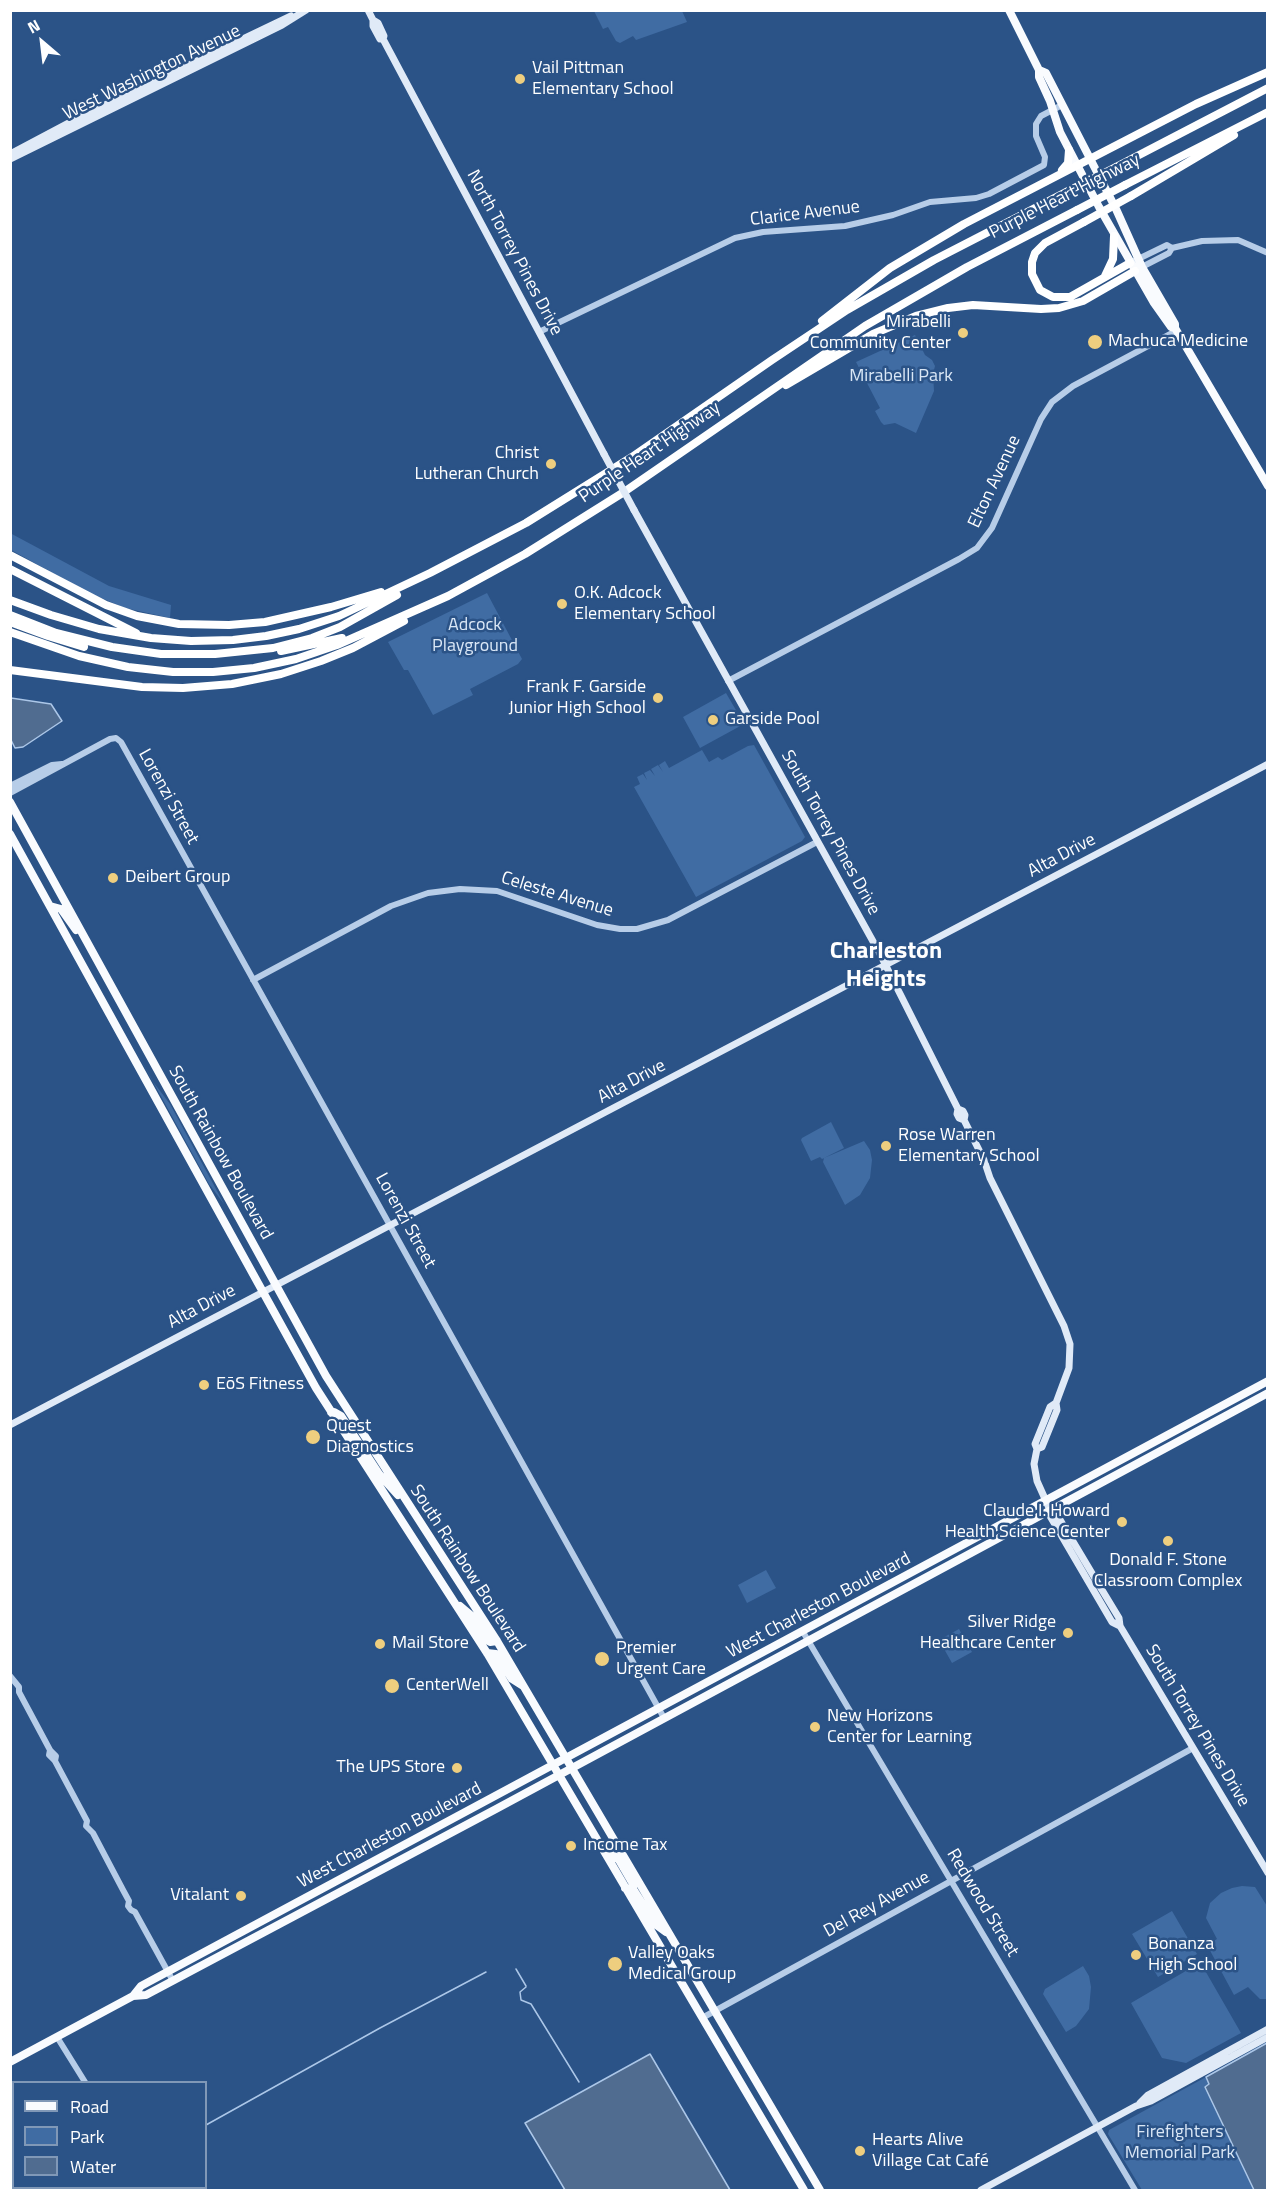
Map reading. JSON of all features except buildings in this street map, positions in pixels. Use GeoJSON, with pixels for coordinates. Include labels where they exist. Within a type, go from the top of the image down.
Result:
{"type":"FeatureCollection","features":[{"type":"Feature","properties":{"kind":"highway"},"geometry":{"type":"LineString","coordinates":[[772,360],[892,266],[964,224],[1196,104],[1268,72]]}},
{"type":"Feature","properties":{"kind":"highway","name":"Purple Heart Highway"},"geometry":{"type":"LineString","coordinates":[[10,600],[67,621],[144,637],[191,641],[224,641],[282,633],[339,616],[445,566],[583,489],[847,310],[905,276],[1268,88]]}},
{"type":"Feature","properties":{"kind":"highway"},"geometry":{"type":"LineString","coordinates":[[1136,265],[1072,296],[1059,298],[1048,296],[1040,290],[1032,276],[1032,260],[1038,249],[1048,241],[1131,196],[1268,114]]}},
{"type":"Feature","properties":{"kind":"highway","name":"Purple Heart Highway"},"geometry":{"type":"LineString","coordinates":[[10,633],[79,656],[128,667],[173,672],[246,669],[296,659],[337,645],[448,596],[578,522],[831,348],[901,304],[1125,185],[1268,114]]}},
{"type":"Feature","properties":{"kind":"highway"},"geometry":{"type":"LineString","coordinates":[[1058,175],[1068,164],[1069,150]]}},
{"type":"Feature","properties":{"kind":"highway"},"geometry":{"type":"LineString","coordinates":[[1101,280],[1113,261],[1114,236]]}},
{"type":"Feature","properties":{"kind":"highway"},"geometry":{"type":"LineString","coordinates":[[729,419],[868,337],[907,318],[973,305],[1059,308],[1083,301],[1136,265]]}},
{"type":"Feature","properties":{"kind":"highway"},"geometry":{"type":"LineString","coordinates":[[10,555],[113,609],[154,620],[195,626],[238,625],[286,618],[339,605],[418,580]]}},
{"type":"Feature","properties":{"kind":"highway"},"geometry":{"type":"LineString","coordinates":[[10,622],[72,644],[116,654],[190,655],[273,648],[304,640],[349,622],[445,566]]}},
{"type":"Feature","properties":{"kind":"highway"},"geometry":{"type":"LineString","coordinates":[[10,569],[144,637]]}},
{"type":"Feature","properties":{"kind":"highway"},"geometry":{"type":"LineString","coordinates":[[10,671],[142,687],[183,688],[240,683],[289,672],[340,653],[448,596]]}},
{"type":"Feature","properties":{"kind":"highway"},"geometry":{"type":"LineString","coordinates":[[10,615],[82,640],[149,655],[198,660],[251,656],[338,639],[385,624]]}},
{"type":"Feature","properties":{"kind":"main road","name":"North Torrey Pines Drive"},"geometry":{"type":"LineString","coordinates":[[368,10],[373,26],[380,39],[383,39],[618,480]]}},
{"type":"Feature","properties":{"kind":"main road"},"geometry":{"type":"LineString","coordinates":[[1009,10],[1039,70],[1039,77],[1069,150],[1114,236],[1136,265]]}},
{"type":"Feature","properties":{"kind":"main road","name":"West Washington Avenue"},"geometry":{"type":"LineString","coordinates":[[10,154],[279,20],[305,11]]}},
{"type":"Feature","properties":{"kind":"main road"},"geometry":{"type":"LineString","coordinates":[[1039,70],[1046,73],[1103,184],[1155,306],[1170,327],[1176,329],[1268,486]]}},
{"type":"Feature","properties":{"kind":"main road","name":"West Washington Avenue"},"geometry":{"type":"LineString","coordinates":[[10,159],[93,114]]}},
{"type":"Feature","properties":{"kind":"main road","name":"South Torrey Pines Drive"},"geometry":{"type":"LineString","coordinates":[[618,480],[886,966],[958,1109],[963,1110],[964,1120],[984,1160],[990,1178],[1067,1334],[1071,1353],[1069,1368],[1056,1403],[1057,1410],[1041,1447],[1037,1449]]}},
{"type":"Feature","properties":{"kind":"main road","name":"Alta Drive"},"geometry":{"type":"LineString","coordinates":[[10,1425],[1268,764]]}},
{"type":"Feature","properties":{"kind":"main road","name":"South Rainbow Boulevard"},"geometry":{"type":"LineString","coordinates":[[10,802],[326,1376],[497,1641],[820,2190]]}},
{"type":"Feature","properties":{"kind":"main road","name":"South Rainbow Boulevard"},"geometry":{"type":"LineString","coordinates":[[10,834],[262,1293],[331,1412],[487,1653],[804,2190]]}},
{"type":"Feature","properties":{"kind":"main road"},"geometry":{"type":"LineString","coordinates":[[50,906],[61,909],[66,919],[85,939]]}},
{"type":"Feature","properties":{"kind":"main road","name":"West Charleston Boulevard"},"geometry":{"type":"LineString","coordinates":[[10,2062],[133,1996],[141,1986],[168,1971],[1268,1381]]}},
{"type":"Feature","properties":{"kind":"main road","name":"West Charleston Boulevard"},"geometry":{"type":"LineString","coordinates":[[133,1996],[146,1995],[173,1981],[1268,1393]]}},
{"type":"Feature","properties":{"kind":"main road","name":"South Torrey Pines Drive"},"geometry":{"type":"LineString","coordinates":[[1056,1403],[1050,1407],[1035,1444],[1037,1449],[1034,1464],[1036,1476],[1050,1510],[1050,1516],[1077,1562],[1109,1609],[1119,1618],[1120,1626],[1268,1873]]}},
{"type":"Feature","properties":{"kind":"main road"},"geometry":{"type":"LineString","coordinates":[[331,1412],[342,1416],[379,1474],[409,1506]]}},
{"type":"Feature","properties":{"kind":"main road"},"geometry":{"type":"LineString","coordinates":[[1045,1438],[1043,1433],[1048,1413]]}},
{"type":"Feature","properties":{"kind":"main road","name":"South Torrey Pines Drive"},"geometry":{"type":"LineString","coordinates":[[1050,1510],[1056,1513],[1099,1585],[1109,1609]]}},
{"type":"Feature","properties":{"kind":"main road"},"geometry":{"type":"LineString","coordinates":[[955,1561],[969,1542]]}},
{"type":"Feature","properties":{"kind":"main road"},"geometry":{"type":"LineString","coordinates":[[1077,1562],[1082,1564],[1091,1578],[1099,1585]]}},
{"type":"Feature","properties":{"kind":"main road"},"geometry":{"type":"LineString","coordinates":[[452,1599],[473,1617],[488,1641],[497,1641]]}},
{"type":"Feature","properties":{"kind":"main road"},"geometry":{"type":"LineString","coordinates":[[487,1653],[496,1654],[512,1679],[524,1686]]}},
{"type":"Feature","properties":{"kind":"main road"},"geometry":{"type":"LineString","coordinates":[[600,1845],[619,1860],[633,1884],[639,1883]]}},
{"type":"Feature","properties":{"kind":"main road"},"geometry":{"type":"LineString","coordinates":[[625,1888],[633,1889],[655,1924],[670,1935]]}},
{"type":"Feature","properties":{"kind":"main road"},"geometry":{"type":"LineString","coordinates":[[1136,2106],[1148,2095],[1268,2030]]}},
{"type":"Feature","properties":{"kind":"main road"},"geometry":{"type":"LineString","coordinates":[[981,2190],[1268,2037]]}},
{"type":"Feature","properties":{"kind":"main road"},"geometry":{"type":"LineString","coordinates":[[771,2136],[784,2129]]}},
{"type":"Feature","properties":{"kind":"main road"},"geometry":{"type":"LineString","coordinates":[[777,2145],[790,2138]]}},
{"type":"Feature","properties":{"kind":"street","name":"Clarice Avenue"},"geometry":{"type":"LineString","coordinates":[[539,332],[735,238],[763,232],[845,226],[882,218],[930,202],[976,198],[989,194],[1045,164],[1046,157],[1036,136],[1035,126],[1041,116],[1062,105]]}},
{"type":"Feature","properties":{"kind":"street"},"geometry":{"type":"LineString","coordinates":[[1136,265],[1169,253],[1172,248],[1202,241],[1232,242],[1268,253]]}},
{"type":"Feature","properties":{"kind":"street","name":"Elton Avenue"},"geometry":{"type":"LineString","coordinates":[[728,681],[977,548],[992,528],[1041,419],[1052,402],[1073,386],[1176,329]]}},
{"type":"Feature","properties":{"kind":"street","name":"Lorenzi Street"},"geometry":{"type":"LineString","coordinates":[[62,764],[110,739],[119,740],[664,1718]]}},
{"type":"Feature","properties":{"kind":"street"},"geometry":{"type":"LineString","coordinates":[[10,786],[52,765],[62,764]]}},
{"type":"Feature","properties":{"kind":"street"},"geometry":{"type":"LineString","coordinates":[[10,793],[62,764]]}},
{"type":"Feature","properties":{"kind":"street","name":"Celeste Avenue"},"geometry":{"type":"LineString","coordinates":[[253,980],[391,906],[428,893],[460,889],[497,891],[597,925],[620,929],[637,928],[668,920],[817,842]]}},
{"type":"Feature","properties":{"kind":"street","name":"Redwood Street"},"geometry":{"type":"LineString","coordinates":[[803,1632],[1135,2190]]}},
{"type":"Feature","properties":{"kind":"street"},"geometry":{"type":"LineString","coordinates":[[12,1678],[12,1686],[19,1692],[50,1750],[56,1756],[55,1761],[87,1821],[92,1824],[93,1833],[129,1901],[128,1905],[135,1912],[173,1981]]}},
{"type":"Feature","properties":{"kind":"street","name":"Del Rey Avenue"},"geometry":{"type":"LineString","coordinates":[[702,2018],[1193,1748]]}},
{"type":"Feature","properties":{"kind":"street"},"geometry":{"type":"LineString","coordinates":[[57,2037],[84,2081]]}},
{"type":"Feature","properties":{"kind":"green space"},"geometry":{"type":"Polygon","coordinates":[[[594,11],[682,11],[687,22],[636,40],[633,36],[620,43],[616,41],[608,27],[603,29],[594,11]]]}},
{"type":"Feature","properties":{"kind":"green space","name":"Mirabelli Park"},"geometry":{"type":"Polygon","coordinates":[[[915,335],[925,355],[932,360],[935,366],[934,391],[916,433],[895,423],[884,425],[881,422],[875,411],[880,408],[856,362],[915,335]]]}},
{"type":"Feature","properties":{"kind":"green space"},"geometry":{"type":"Polygon","coordinates":[[[10,533],[109,586],[171,605],[170,618],[125,608],[87,592],[11,550],[10,533]]]}},
{"type":"Feature","properties":{"kind":"green space","name":"Adcock Playground"},"geometry":{"type":"Polygon","coordinates":[[[487,593],[522,659],[518,664],[470,689],[473,695],[433,715],[408,670],[404,670],[388,642],[487,593]]]}},
{"type":"Feature","properties":{"kind":"green space"},"geometry":{"type":"Polygon","coordinates":[[[726,693],[744,724],[700,748],[683,717],[726,693]]]}},
{"type":"Feature","properties":{"kind":"green space"},"geometry":{"type":"Polygon","coordinates":[[[754,745],[805,837],[802,841],[696,897],[634,787],[640,784],[637,777],[643,774],[647,780],[644,773],[650,770],[655,776],[651,769],[658,765],[663,772],[659,765],[665,761],[669,768],[702,750],[709,762],[718,757],[722,760],[754,745]]]}},
{"type":"Feature","properties":{"kind":"green space"},"geometry":{"type":"Polygon","coordinates":[[[122,1025],[154,1083],[170,1104],[264,1278],[224,1204],[209,1184],[122,1025]]]}},
{"type":"Feature","properties":{"kind":"green space"},"geometry":{"type":"Polygon","coordinates":[[[831,1122],[844,1148],[822,1159],[820,1157],[811,1161],[802,1138],[831,1122]]]}},
{"type":"Feature","properties":{"kind":"green space"},"geometry":{"type":"Polygon","coordinates":[[[864,1141],[870,1150],[872,1160],[870,1178],[860,1195],[845,1205],[823,1162],[824,1158],[864,1141]]]}},
{"type":"Feature","properties":{"kind":"green space"},"geometry":{"type":"Polygon","coordinates":[[[766,1570],[776,1588],[747,1603],[738,1585],[766,1570]]]}},
{"type":"Feature","properties":{"kind":"green space"},"geometry":{"type":"Polygon","coordinates":[[[959,1629],[972,1652],[952,1663],[939,1640],[959,1629]]]}},
{"type":"Feature","properties":{"kind":"green space"},"geometry":{"type":"Polygon","coordinates":[[[1242,1886],[1255,1887],[1267,1906],[1267,1999],[1260,1999],[1248,1987],[1234,1995],[1207,1945],[1217,1939],[1206,1918],[1210,1903],[1221,1893],[1242,1886]]]}},
{"type":"Feature","properties":{"kind":"green space"},"geometry":{"type":"Polygon","coordinates":[[[1172,1911],[1197,1954],[1158,1977],[1132,1934],[1172,1911]]]}},
{"type":"Feature","properties":{"kind":"green space"},"geometry":{"type":"Polygon","coordinates":[[[1196,1965],[1203,1967],[1241,2033],[1186,2063],[1162,2058],[1131,2003],[1196,1965]]]}},
{"type":"Feature","properties":{"kind":"green space"},"geometry":{"type":"Polygon","coordinates":[[[1083,1966],[1089,1976],[1091,1987],[1089,2009],[1076,2026],[1066,2032],[1043,1994],[1045,1989],[1083,1966]]]}},
{"type":"Feature","properties":{"kind":"green space","name":"Firefighters Memorial Park"},"geometry":{"type":"Polygon","coordinates":[[[1206,2077],[1210,2085],[1206,2087],[1254,2190],[1142,2190],[1108,2134],[1109,2130],[1206,2077]]]}},
{"type":"Feature","properties":{"kind":"water"},"geometry":{"type":"Polygon","coordinates":[[[11,698],[51,704],[62,721],[23,747],[15,748],[11,740],[11,698]]]}},
{"type":"Feature","properties":{"kind":"water"},"geometry":{"type":"Polygon","coordinates":[[[1267,2043],[1267,2190],[1254,2190],[1205,2087],[1209,2084],[1206,2077],[1267,2043]]]}},
{"type":"Feature","properties":{"kind":"water"},"geometry":{"type":"Polygon","coordinates":[[[650,2054],[730,2190],[565,2190],[525,2123],[650,2054]]]}},
{"type":"Feature","properties":{"kind":"waterway"},"geometry":{"type":"LineString","coordinates":[[516,1969],[526,1986]]}},
{"type":"Feature","properties":{"kind":"waterway"},"geometry":{"type":"LineString","coordinates":[[207,2124],[486,1972]]}},
{"type":"Feature","properties":{"kind":"waterway"},"geometry":{"type":"LineString","coordinates":[[526,1987],[520,1992],[521,2000],[531,2004],[579,2082]]}},
{"type":"Feature","properties":{"kind":"place","name":"Vail Pittman Elementary School"},"geometry":{"type":"Point","coordinates":[520,79]}},
{"type":"Feature","properties":{"kind":"place","name":"Mirabelli Community Center"},"geometry":{"type":"Point","coordinates":[963,333]}},
{"type":"Feature","properties":{"kind":"place","name":"Machuca Medicine"},"geometry":{"type":"Point","coordinates":[1095,342]}},
{"type":"Feature","properties":{"kind":"place","name":"Christ Lutheran Church"},"geometry":{"type":"Point","coordinates":[551,464]}},
{"type":"Feature","properties":{"kind":"place","name":"O.K. Adcock Elementary School"},"geometry":{"type":"Point","coordinates":[562,604]}},
{"type":"Feature","properties":{"kind":"place","name":"Frank F. Garside Junior High School"},"geometry":{"type":"Point","coordinates":[658,698]}},
{"type":"Feature","properties":{"kind":"place","name":"Garside Pool"},"geometry":{"type":"Point","coordinates":[713,720]}},
{"type":"Feature","properties":{"kind":"place","name":"Deibert Group"},"geometry":{"type":"Point","coordinates":[113,878]}},
{"type":"Feature","properties":{"kind":"place","name":"Rose Warren Elementary School"},"geometry":{"type":"Point","coordinates":[886,1146]}},
{"type":"Feature","properties":{"kind":"place","name":"EōS Fitness"},"geometry":{"type":"Point","coordinates":[204,1385]}},
{"type":"Feature","properties":{"kind":"place","name":"Quest Diagnostics"},"geometry":{"type":"Point","coordinates":[313,1437]}},
{"type":"Feature","properties":{"kind":"place","name":"Claude I. Howard Health Science Center"},"geometry":{"type":"Point","coordinates":[1122,1522]}},
{"type":"Feature","properties":{"kind":"place","name":"Donald F. Stone Classroom Complex"},"geometry":{"type":"Point","coordinates":[1168,1541]}},
{"type":"Feature","properties":{"kind":"place","name":"Silver Ridge Healthcare Center"},"geometry":{"type":"Point","coordinates":[1068,1633]}},
{"type":"Feature","properties":{"kind":"place","name":"Mail Store"},"geometry":{"type":"Point","coordinates":[380,1644]}},
{"type":"Feature","properties":{"kind":"place","name":"Premier Urgent Care"},"geometry":{"type":"Point","coordinates":[602,1659]}},
{"type":"Feature","properties":{"kind":"place","name":"CenterWell"},"geometry":{"type":"Point","coordinates":[392,1686]}},
{"type":"Feature","properties":{"kind":"place","name":"New Horizons Center for Learning"},"geometry":{"type":"Point","coordinates":[815,1727]}},
{"type":"Feature","properties":{"kind":"place","name":"The UPS Store"},"geometry":{"type":"Point","coordinates":[457,1768]}},
{"type":"Feature","properties":{"kind":"place","name":"Income Tax"},"geometry":{"type":"Point","coordinates":[571,1846]}},
{"type":"Feature","properties":{"kind":"place","name":"Vitalant"},"geometry":{"type":"Point","coordinates":[241,1896]}},
{"type":"Feature","properties":{"kind":"place","name":"Bonanza High School"},"geometry":{"type":"Point","coordinates":[1136,1955]}},
{"type":"Feature","properties":{"kind":"place","name":"Valley Oaks Medical Group"},"geometry":{"type":"Point","coordinates":[615,1964]}},
{"type":"Feature","properties":{"kind":"place","name":"Hearts Alive Village Cat Café"},"geometry":{"type":"Point","coordinates":[860,2151]}},
{"type":"Feature","properties":{"kind":"district","name":"Charleston Heights"},"geometry":{"type":"Point","coordinates":[886,966]}}]}
